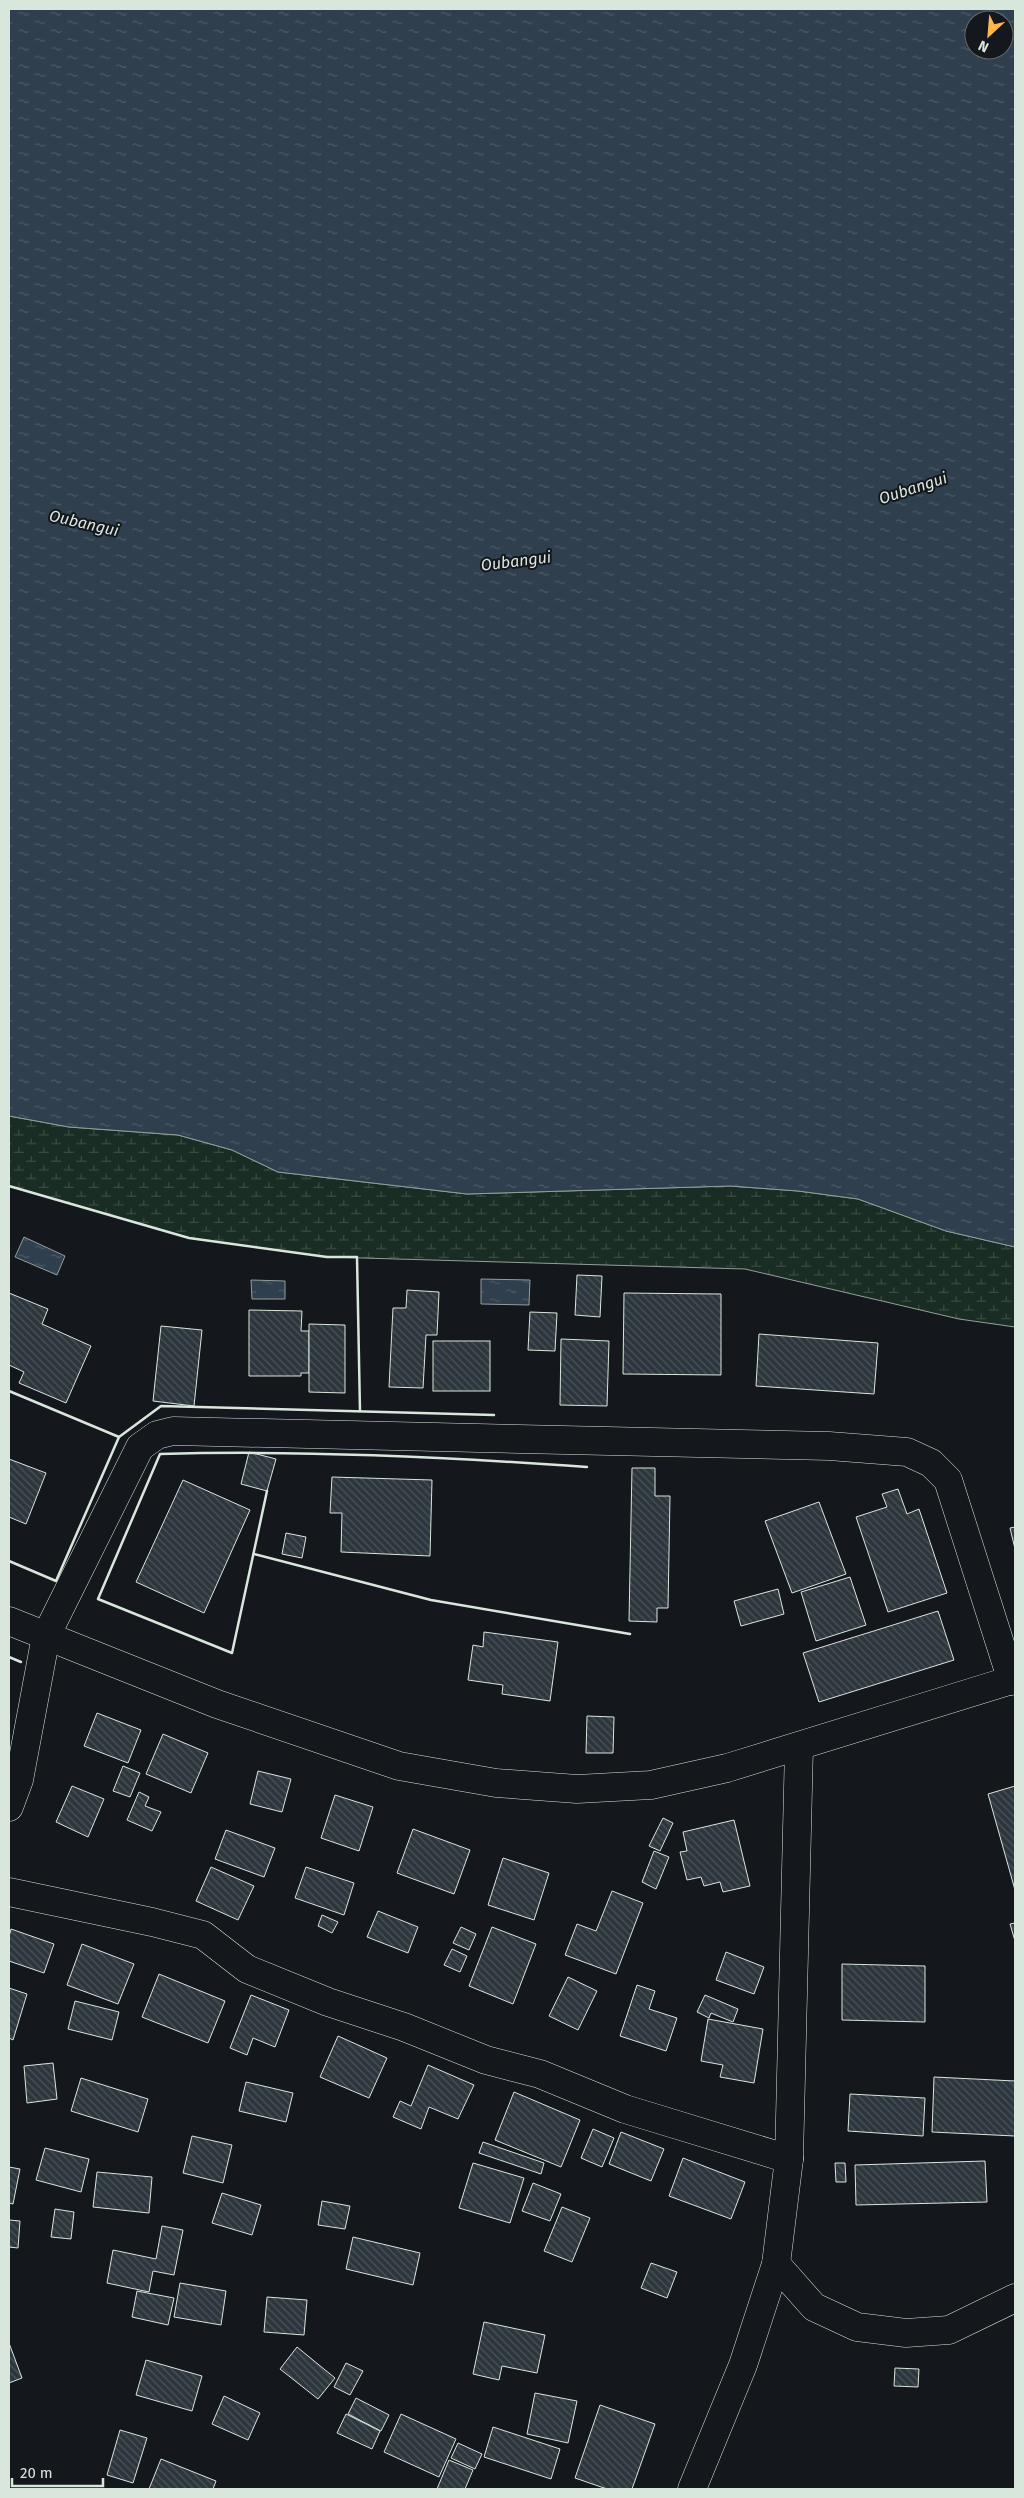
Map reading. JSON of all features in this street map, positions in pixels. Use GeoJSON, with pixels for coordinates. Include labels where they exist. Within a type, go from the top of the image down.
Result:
{"type":"FeatureCollection","features":[{"type":"Feature","properties":{"kind":"street"},"geometry":{"type":"LineString","coordinates":[[9,1621],[46,1636],[217,1704],[399,1766],[496,1783],[577,1789],[651,1785],[727,1768],[1014,1680],[948,1480],[931,1463],[907,1452],[829,1446],[174,1431],[157,1435],[140,1448],[46,1636],[19,1780],[9,1807]]}},
{"type":"Feature","properties":{"kind":"street"},"geometry":{"type":"LineString","coordinates":[[692,2489],[743,2365],[776,2264],[789,2159],[799,1747]]}},
{"type":"Feature","properties":{"kind":"street"},"geometry":{"type":"LineString","coordinates":[[9,1892],[152,1922],[203,1935],[247,1969],[328,2002],[419,2032],[486,2060],[540,2074],[625,2109],[789,2159]]}},
{"type":"Feature","properties":{"kind":"street"},"geometry":{"type":"LineString","coordinates":[[776,2264],[814,2307],[857,2328],[906,2333],[949,2330],[1015,2298]]}},
{"type":"Feature","properties":{"kind":"green space"},"geometry":{"type":"Polygon","coordinates":[[[9,1116],[69,1127],[178,1135],[232,1150],[278,1172],[467,1194],[730,1186],[798,1191],[858,1199],[946,1231],[1015,1247],[1015,1327],[959,1319],[745,1269],[327,1257],[189,1238],[9,1186],[9,1116]]]}},
{"type":"Feature","properties":{"kind":"water","name":"Oubangui"},"geometry":{"type":"Polygon","coordinates":[[[9,9],[1015,9],[1015,1247],[946,1231],[858,1199],[798,1191],[730,1186],[467,1194],[278,1172],[232,1150],[178,1135],[69,1127],[9,1116],[9,9]]]}},
{"type":"Feature","properties":{"kind":"water"},"geometry":{"type":"Polygon","coordinates":[[[24,1237],[65,1256],[57,1275],[15,1257],[24,1237]]]}},
{"type":"Feature","properties":{"kind":"water"},"geometry":{"type":"Polygon","coordinates":[[[481,1279],[530,1280],[529,1305],[481,1304],[481,1279]]]}},
{"type":"Feature","properties":{"kind":"water"},"geometry":{"type":"Polygon","coordinates":[[[251,1280],[285,1281],[285,1299],[252,1299],[251,1280]]]}},
{"type":"Feature","properties":{"kind":"building"},"geometry":{"type":"Polygon","coordinates":[[[577,1275],[602,1276],[600,1317],[575,1315],[577,1275]]]}},
{"type":"Feature","properties":{"kind":"building"},"geometry":{"type":"Polygon","coordinates":[[[407,1290],[439,1292],[437,1335],[426,1335],[423,1388],[389,1387],[393,1308],[406,1308],[407,1290]]]}},
{"type":"Feature","properties":{"kind":"building"},"geometry":{"type":"Polygon","coordinates":[[[9,1293],[48,1309],[42,1324],[91,1346],[66,1403],[19,1383],[24,1372],[9,1365],[9,1293]]]}},
{"type":"Feature","properties":{"kind":"building"},"geometry":{"type":"Polygon","coordinates":[[[624,1293],[721,1294],[721,1375],[623,1374],[624,1293]]]}},
{"type":"Feature","properties":{"kind":"building"},"geometry":{"type":"Polygon","coordinates":[[[249,1310],[302,1311],[301,1331],[309,1331],[309,1373],[301,1373],[301,1376],[249,1376],[249,1310]]]}},
{"type":"Feature","properties":{"kind":"building"},"geometry":{"type":"Polygon","coordinates":[[[530,1312],[557,1313],[555,1351],[528,1350],[530,1312]]]}},
{"type":"Feature","properties":{"kind":"building"},"geometry":{"type":"Polygon","coordinates":[[[309,1324],[345,1325],[345,1393],[309,1392],[309,1324]]]}},
{"type":"Feature","properties":{"kind":"building"},"geometry":{"type":"Polygon","coordinates":[[[161,1326],[202,1330],[194,1406],[153,1401],[161,1326]]]}},
{"type":"Feature","properties":{"kind":"building"},"geometry":{"type":"Polygon","coordinates":[[[759,1334],[878,1343],[874,1394],[756,1386],[759,1334]]]}},
{"type":"Feature","properties":{"kind":"building"},"geometry":{"type":"Polygon","coordinates":[[[561,1339],[609,1341],[607,1406],[560,1405],[561,1339]]]}},
{"type":"Feature","properties":{"kind":"building"},"geometry":{"type":"Polygon","coordinates":[[[433,1341],[490,1341],[490,1391],[433,1391],[433,1341]]]}},
{"type":"Feature","properties":{"kind":"building"},"geometry":{"type":"Polygon","coordinates":[[[249,1452],[276,1459],[267,1491],[241,1484],[249,1452]]]}},
{"type":"Feature","properties":{"kind":"building"},"geometry":{"type":"Polygon","coordinates":[[[9,1459],[46,1473],[26,1524],[9,1517],[9,1459]]]}},
{"type":"Feature","properties":{"kind":"building"},"geometry":{"type":"Polygon","coordinates":[[[632,1468],[655,1468],[655,1496],[670,1496],[668,1608],[657,1608],[657,1622],[629,1621],[632,1468]]]}},
{"type":"Feature","properties":{"kind":"building"},"geometry":{"type":"Polygon","coordinates":[[[332,1477],[432,1480],[430,1556],[341,1552],[342,1513],[330,1513],[332,1477]]]}},
{"type":"Feature","properties":{"kind":"building"},"geometry":{"type":"Polygon","coordinates":[[[183,1480],[250,1510],[204,1613],[136,1582],[183,1480]]]}},
{"type":"Feature","properties":{"kind":"building"},"geometry":{"type":"Polygon","coordinates":[[[898,1489],[907,1514],[919,1509],[947,1593],[888,1612],[856,1517],[887,1507],[882,1494],[898,1489]]]}},
{"type":"Feature","properties":{"kind":"building"},"geometry":{"type":"Polygon","coordinates":[[[819,1502],[846,1574],[792,1593],[765,1521],[819,1502]]]}},
{"type":"Feature","properties":{"kind":"building"},"geometry":{"type":"Polygon","coordinates":[[[1015,1527],[1015,1549],[1010,1528],[1015,1527]]]}},
{"type":"Feature","properties":{"kind":"building"},"geometry":{"type":"Polygon","coordinates":[[[286,1533],[306,1537],[302,1558],[282,1554],[286,1533]]]}},
{"type":"Feature","properties":{"kind":"building"},"geometry":{"type":"Polygon","coordinates":[[[850,1577],[866,1625],[816,1641],[801,1592],[850,1577]]]}},
{"type":"Feature","properties":{"kind":"building"},"geometry":{"type":"Polygon","coordinates":[[[778,1589],[784,1614],[741,1626],[734,1601],[778,1589]]]}},
{"type":"Feature","properties":{"kind":"building"},"geometry":{"type":"Polygon","coordinates":[[[938,1611],[954,1660],[819,1702],[803,1653],[938,1611]]]}},
{"type":"Feature","properties":{"kind":"building"},"geometry":{"type":"Polygon","coordinates":[[[484,1632],[558,1642],[550,1701],[502,1694],[503,1685],[468,1680],[473,1645],[483,1647],[484,1632]]]}},
{"type":"Feature","properties":{"kind":"building"},"geometry":{"type":"Polygon","coordinates":[[[97,1713],[141,1730],[128,1763],[84,1746],[97,1713]]]}},
{"type":"Feature","properties":{"kind":"building"},"geometry":{"type":"Polygon","coordinates":[[[587,1716],[614,1717],[613,1753],[586,1753],[587,1716]]]}},
{"type":"Feature","properties":{"kind":"building"},"geometry":{"type":"Polygon","coordinates":[[[163,1734],[208,1753],[191,1793],[146,1774],[163,1734]]]}},
{"type":"Feature","properties":{"kind":"building"},"geometry":{"type":"Polygon","coordinates":[[[123,1766],[140,1773],[130,1797],[113,1791],[123,1766]]]}},
{"type":"Feature","properties":{"kind":"building"},"geometry":{"type":"Polygon","coordinates":[[[258,1771],[291,1779],[282,1812],[250,1804],[258,1771]]]}},
{"type":"Feature","properties":{"kind":"building"},"geometry":{"type":"Polygon","coordinates":[[[72,1786],[104,1799],[88,1837],[56,1822],[72,1786]]]}},
{"type":"Feature","properties":{"kind":"building"},"geometry":{"type":"Polygon","coordinates":[[[1015,1786],[1015,1890],[988,1794],[1015,1786]]]}},
{"type":"Feature","properties":{"kind":"building"},"geometry":{"type":"Polygon","coordinates":[[[139,1792],[149,1797],[145,1806],[161,1812],[152,1831],[127,1820],[139,1792]]]}},
{"type":"Feature","properties":{"kind":"building"},"geometry":{"type":"Polygon","coordinates":[[[335,1795],[373,1807],[359,1851],[321,1838],[335,1795]]]}},
{"type":"Feature","properties":{"kind":"building"},"geometry":{"type":"Polygon","coordinates":[[[663,1818],[673,1823],[660,1851],[649,1846],[663,1818]]]}},
{"type":"Feature","properties":{"kind":"building"},"geometry":{"type":"Polygon","coordinates":[[[734,1820],[750,1886],[723,1892],[720,1882],[704,1886],[701,1877],[687,1880],[680,1852],[687,1851],[683,1832],[734,1820]]]}},
{"type":"Feature","properties":{"kind":"building"},"geometry":{"type":"Polygon","coordinates":[[[413,1829],[470,1850],[454,1894],[397,1873],[413,1829]]]}},
{"type":"Feature","properties":{"kind":"building"},"geometry":{"type":"Polygon","coordinates":[[[226,1830],[275,1848],[264,1877],[215,1859],[226,1830]]]}},
{"type":"Feature","properties":{"kind":"building"},"geometry":{"type":"Polygon","coordinates":[[[654,1851],[669,1857],[656,1889],[642,1882],[654,1851]]]}},
{"type":"Feature","properties":{"kind":"building"},"geometry":{"type":"Polygon","coordinates":[[[503,1858],[549,1873],[534,1920],[488,1905],[503,1858]]]}},
{"type":"Feature","properties":{"kind":"building"},"geometry":{"type":"Polygon","coordinates":[[[211,1867],[254,1886],[238,1920],[196,1901],[211,1867]]]}},
{"type":"Feature","properties":{"kind":"building"},"geometry":{"type":"Polygon","coordinates":[[[306,1867],[354,1883],[344,1915],[295,1898],[306,1867]]]}},
{"type":"Feature","properties":{"kind":"building"},"geometry":{"type":"Polygon","coordinates":[[[612,1891],[643,1903],[616,1974],[565,1955],[577,1924],[596,1931],[612,1891]]]}},
{"type":"Feature","properties":{"kind":"building"},"geometry":{"type":"Polygon","coordinates":[[[378,1911],[418,1927],[408,1953],[367,1937],[378,1911]]]}},
{"type":"Feature","properties":{"kind":"building"},"geometry":{"type":"Polygon","coordinates":[[[322,1915],[338,1922],[332,1933],[318,1926],[322,1915]]]}},
{"type":"Feature","properties":{"kind":"building"},"geometry":{"type":"Polygon","coordinates":[[[1015,1923],[1015,1941],[1010,1924],[1015,1923]]]}},
{"type":"Feature","properties":{"kind":"building"},"geometry":{"type":"Polygon","coordinates":[[[461,1927],[476,1934],[469,1950],[453,1943],[461,1927]]]}},
{"type":"Feature","properties":{"kind":"building"},"geometry":{"type":"Polygon","coordinates":[[[492,1927],[536,1944],[513,2004],[469,1986],[492,1927]]]}},
{"type":"Feature","properties":{"kind":"building"},"geometry":{"type":"Polygon","coordinates":[[[11,1929],[54,1944],[44,1973],[9,1961],[11,1929]]]}},
{"type":"Feature","properties":{"kind":"building"},"geometry":{"type":"Polygon","coordinates":[[[82,1944],[134,1964],[118,2004],[67,1985],[82,1944]]]}},
{"type":"Feature","properties":{"kind":"building"},"geometry":{"type":"Polygon","coordinates":[[[452,1949],[467,1956],[460,1972],[444,1965],[452,1949]]]}},
{"type":"Feature","properties":{"kind":"building"},"geometry":{"type":"Polygon","coordinates":[[[726,1952],[764,1967],[754,1994],[716,1980],[726,1952]]]}},
{"type":"Feature","properties":{"kind":"building"},"geometry":{"type":"Polygon","coordinates":[[[842,1964],[925,1966],[925,2022],[842,2020],[842,1964]]]}},
{"type":"Feature","properties":{"kind":"building"},"geometry":{"type":"Polygon","coordinates":[[[159,1974],[225,2001],[208,2043],[142,2017],[159,1974]]]}},
{"type":"Feature","properties":{"kind":"building"},"geometry":{"type":"Polygon","coordinates":[[[568,1977],[597,1991],[578,2030],[549,2016],[568,1977]]]}},
{"type":"Feature","properties":{"kind":"building"},"geometry":{"type":"Polygon","coordinates":[[[637,1985],[655,1991],[649,2009],[677,2018],[666,2051],[620,2036],[637,1985]]]}},
{"type":"Feature","properties":{"kind":"building"},"geometry":{"type":"Polygon","coordinates":[[[9,1988],[27,1994],[13,2040],[9,2038],[9,1988]]]}},
{"type":"Feature","properties":{"kind":"building"},"geometry":{"type":"Polygon","coordinates":[[[251,1995],[289,2010],[275,2047],[253,2038],[247,2055],[230,2048],[251,1995]]]}},
{"type":"Feature","properties":{"kind":"building"},"geometry":{"type":"Polygon","coordinates":[[[705,1995],[738,2009],[733,2022],[711,2013],[709,2018],[697,2012],[705,1995]]]}},
{"type":"Feature","properties":{"kind":"building"},"geometry":{"type":"Polygon","coordinates":[[[75,2001],[119,2012],[112,2040],[68,2029],[75,2001]]]}},
{"type":"Feature","properties":{"kind":"building"},"geometry":{"type":"Polygon","coordinates":[[[708,2019],[763,2029],[754,2083],[720,2077],[723,2065],[701,2061],[708,2019]]]}},
{"type":"Feature","properties":{"kind":"building"},"geometry":{"type":"Polygon","coordinates":[[[338,2036],[387,2058],[369,2098],[320,2077],[338,2036]]]}},
{"type":"Feature","properties":{"kind":"building"},"geometry":{"type":"Polygon","coordinates":[[[53,2063],[57,2099],[27,2103],[24,2066],[53,2063]]]}},
{"type":"Feature","properties":{"kind":"building"},"geometry":{"type":"Polygon","coordinates":[[[428,2065],[474,2085],[458,2119],[429,2107],[421,2129],[393,2117],[400,2101],[411,2106],[428,2065]]]}},
{"type":"Feature","properties":{"kind":"building"},"geometry":{"type":"Polygon","coordinates":[[[934,2077],[1015,2081],[1015,2136],[932,2132],[934,2077]]]}},
{"type":"Feature","properties":{"kind":"building"},"geometry":{"type":"Polygon","coordinates":[[[81,2078],[148,2099],[138,2132],[71,2111],[81,2078]]]}},
{"type":"Feature","properties":{"kind":"building"},"geometry":{"type":"Polygon","coordinates":[[[246,2082],[293,2093],[286,2122],[239,2111],[246,2082]]]}},
{"type":"Feature","properties":{"kind":"building"},"geometry":{"type":"Polygon","coordinates":[[[514,2092],[580,2120],[561,2167],[495,2140],[514,2092]]]}},
{"type":"Feature","properties":{"kind":"building"},"geometry":{"type":"Polygon","coordinates":[[[850,2094],[925,2098],[923,2136],[848,2131],[850,2094]]]}},
{"type":"Feature","properties":{"kind":"building"},"geometry":{"type":"Polygon","coordinates":[[[593,2129],[614,2138],[602,2167],[581,2158],[593,2129]]]}},
{"type":"Feature","properties":{"kind":"building"},"geometry":{"type":"Polygon","coordinates":[[[621,2132],[664,2149],[651,2181],[609,2164],[621,2132]]]}},
{"type":"Feature","properties":{"kind":"building"},"geometry":{"type":"Polygon","coordinates":[[[192,2136],[232,2145],[223,2183],[183,2173],[192,2136]]]}},
{"type":"Feature","properties":{"kind":"building"},"geometry":{"type":"Polygon","coordinates":[[[483,2142],[544,2163],[541,2174],[479,2153],[483,2142]]]}},
{"type":"Feature","properties":{"kind":"building"},"geometry":{"type":"Polygon","coordinates":[[[45,2148],[89,2159],[81,2192],[36,2180],[45,2148]]]}},
{"type":"Feature","properties":{"kind":"building"},"geometry":{"type":"Polygon","coordinates":[[[683,2158],[745,2182],[731,2219],[669,2196],[683,2158]]]}},
{"type":"Feature","properties":{"kind":"building"},"geometry":{"type":"Polygon","coordinates":[[[985,2161],[987,2202],[856,2205],[855,2165],[985,2161]]]}},
{"type":"Feature","properties":{"kind":"building"},"geometry":{"type":"Polygon","coordinates":[[[473,2163],[524,2178],[510,2223],[459,2208],[473,2163]]]}},
{"type":"Feature","properties":{"kind":"building"},"geometry":{"type":"Polygon","coordinates":[[[835,2163],[845,2163],[846,2182],[836,2182],[835,2163]]]}},
{"type":"Feature","properties":{"kind":"building"},"geometry":{"type":"Polygon","coordinates":[[[9,2167],[20,2169],[13,2204],[9,2203],[9,2167]]]}},
{"type":"Feature","properties":{"kind":"building"},"geometry":{"type":"Polygon","coordinates":[[[97,2172],[152,2177],[149,2213],[93,2207],[97,2172]]]}},
{"type":"Feature","properties":{"kind":"building"},"geometry":{"type":"Polygon","coordinates":[[[533,2183],[561,2194],[550,2221],[522,2211],[533,2183]]]}},
{"type":"Feature","properties":{"kind":"building"},"geometry":{"type":"Polygon","coordinates":[[[222,2193],[261,2205],[252,2235],[212,2223],[222,2193]]]}},
{"type":"Feature","properties":{"kind":"building"},"geometry":{"type":"Polygon","coordinates":[[[322,2201],[350,2206],[345,2229],[318,2225],[322,2201]]]}},
{"type":"Feature","properties":{"kind":"building"},"geometry":{"type":"Polygon","coordinates":[[[562,2207],[590,2218],[572,2262],[544,2251],[562,2207]]]}},
{"type":"Feature","properties":{"kind":"building"},"geometry":{"type":"Polygon","coordinates":[[[55,2209],[74,2212],[71,2239],[51,2237],[55,2209]]]}},
{"type":"Feature","properties":{"kind":"building"},"geometry":{"type":"Polygon","coordinates":[[[9,2220],[20,2221],[18,2248],[9,2247],[9,2220]]]}},
{"type":"Feature","properties":{"kind":"building"},"geometry":{"type":"Polygon","coordinates":[[[162,2226],[183,2230],[174,2275],[153,2271],[149,2292],[107,2283],[113,2250],[156,2259],[162,2226]]]}},
{"type":"Feature","properties":{"kind":"building"},"geometry":{"type":"Polygon","coordinates":[[[353,2237],[420,2253],[413,2285],[346,2269],[353,2237]]]}},
{"type":"Feature","properties":{"kind":"building"},"geometry":{"type":"Polygon","coordinates":[[[651,2263],[677,2272],[667,2298],[641,2288],[651,2263]]]}},
{"type":"Feature","properties":{"kind":"building"},"geometry":{"type":"Polygon","coordinates":[[[180,2283],[226,2291],[221,2325],[174,2317],[180,2283]]]}},
{"type":"Feature","properties":{"kind":"building"},"geometry":{"type":"Polygon","coordinates":[[[137,2291],[174,2298],[168,2325],[132,2317],[137,2291]]]}},
{"type":"Feature","properties":{"kind":"building"},"geometry":{"type":"Polygon","coordinates":[[[267,2297],[307,2300],[304,2335],[264,2332],[267,2297]]]}},
{"type":"Feature","properties":{"kind":"building"},"geometry":{"type":"Polygon","coordinates":[[[484,2322],[545,2335],[537,2373],[502,2366],[499,2380],[473,2374],[484,2322]]]}},
{"type":"Feature","properties":{"kind":"building"},"geometry":{"type":"Polygon","coordinates":[[[9,2343],[22,2378],[9,2383],[9,2343]]]}},
{"type":"Feature","properties":{"kind":"building"},"geometry":{"type":"Polygon","coordinates":[[[297,2347],[335,2378],[318,2399],[280,2369],[297,2347]]]}},
{"type":"Feature","properties":{"kind":"building"},"geometry":{"type":"Polygon","coordinates":[[[146,2360],[202,2376],[192,2411],[136,2395],[146,2360]]]}},
{"type":"Feature","properties":{"kind":"building"},"geometry":{"type":"Polygon","coordinates":[[[346,2363],[363,2371],[350,2395],[334,2387],[346,2363]]]}},
{"type":"Feature","properties":{"kind":"building"},"geometry":{"type":"Polygon","coordinates":[[[895,2368],[919,2369],[918,2387],[894,2386],[895,2368]]]}},
{"type":"Feature","properties":{"kind":"building"},"geometry":{"type":"Polygon","coordinates":[[[535,2393],[577,2401],[568,2443],[527,2434],[535,2393]]]}},
{"type":"Feature","properties":{"kind":"building"},"geometry":{"type":"Polygon","coordinates":[[[224,2396],[260,2413],[248,2440],[212,2424],[224,2396]]]}},
{"type":"Feature","properties":{"kind":"building"},"geometry":{"type":"Polygon","coordinates":[[[356,2398],[389,2415],[381,2431],[348,2414],[356,2398]]]}},
{"type":"Feature","properties":{"kind":"building"},"geometry":{"type":"Polygon","coordinates":[[[600,2405],[655,2424],[632,2489],[607,2489],[575,2478],[600,2405]]]}},
{"type":"Feature","properties":{"kind":"building"},"geometry":{"type":"Polygon","coordinates":[[[346,2414],[380,2431],[372,2449],[337,2433],[346,2414]]]}},
{"type":"Feature","properties":{"kind":"building"},"geometry":{"type":"Polygon","coordinates":[[[401,2414],[456,2439],[439,2477],[384,2452],[401,2414]]]}},
{"type":"Feature","properties":{"kind":"building"},"geometry":{"type":"Polygon","coordinates":[[[493,2427],[560,2449],[551,2479],[484,2457],[493,2427]]]}},
{"type":"Feature","properties":{"kind":"building"},"geometry":{"type":"Polygon","coordinates":[[[120,2430],[147,2438],[133,2483],[107,2475],[120,2430]]]}},
{"type":"Feature","properties":{"kind":"building"},"geometry":{"type":"Polygon","coordinates":[[[458,2443],[482,2454],[475,2469],[451,2458],[458,2443]]]}},
{"type":"Feature","properties":{"kind":"building"},"geometry":{"type":"Polygon","coordinates":[[[161,2459],[216,2481],[213,2489],[149,2489],[161,2459]]]}},
{"type":"Feature","properties":{"kind":"building"},"geometry":{"type":"Polygon","coordinates":[[[449,2460],[473,2470],[465,2489],[437,2489],[449,2460]]]}},
{"type":"Feature","properties":{"kind":"wall"},"geometry":{"type":"LineString","coordinates":[[9,1186],[189,1238],[327,1257],[357,1257],[360,1411]]}},
{"type":"Feature","properties":{"kind":"wall"},"geometry":{"type":"LineString","coordinates":[[9,1391],[119,1437]]}},
{"type":"Feature","properties":{"kind":"wall"},"geometry":{"type":"LineString","coordinates":[[9,1561],[56,1581],[119,1437],[161,1406],[494,1415]]}},
{"type":"Feature","properties":{"kind":"wall"},"geometry":{"type":"LineString","coordinates":[[267,1491],[232,1653],[98,1599],[160,1454],[374,1455],[587,1467]]}},
{"type":"Feature","properties":{"kind":"wall"},"geometry":{"type":"LineString","coordinates":[[254,1554],[431,1600],[630,1634]]}},
{"type":"Feature","properties":{"kind":"wall"},"geometry":{"type":"LineString","coordinates":[[9,1657],[21,1662]]}}]}
